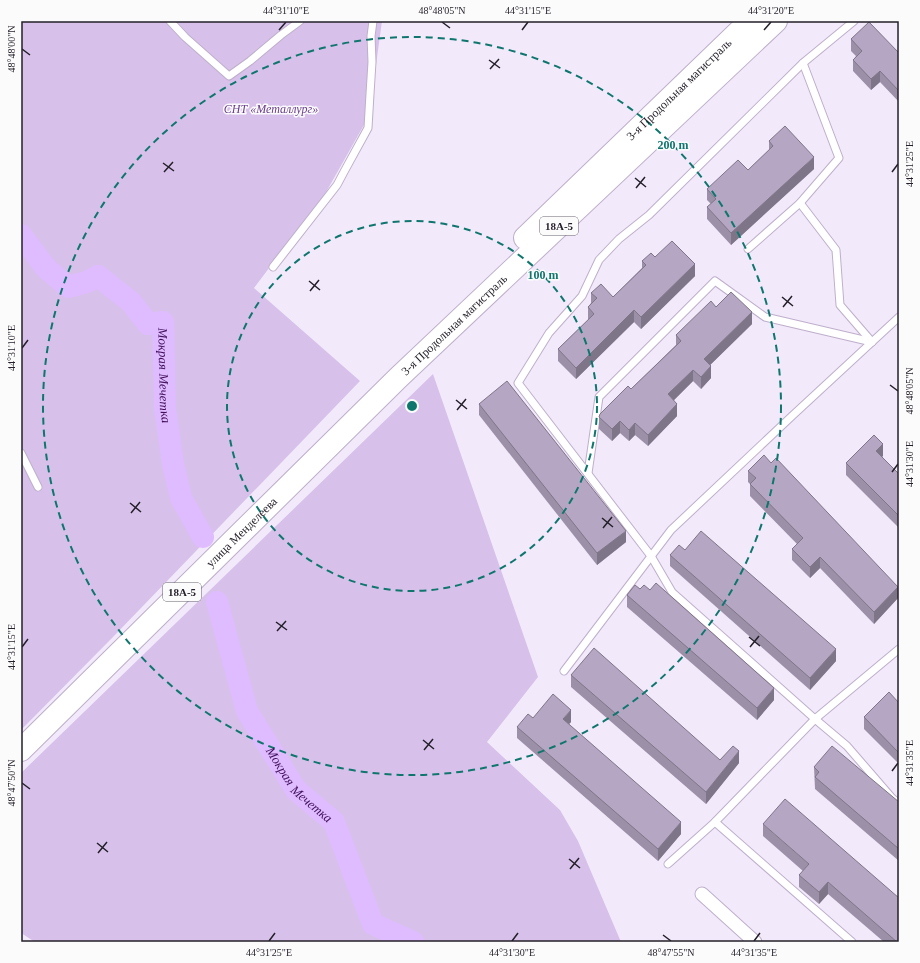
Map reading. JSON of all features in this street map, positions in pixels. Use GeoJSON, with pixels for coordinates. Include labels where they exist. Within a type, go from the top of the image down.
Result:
{"type":"FeatureCollection","features":[{"type":"Feature","properties":{"kind":"highway","name":"3-я Продольная магистраль"},"geometry":{"type":"LineString","coordinates":[[338,429],[575,189],[750,21]]}},
{"type":"Feature","properties":{"kind":"highway","name":"3-я Продольная магистраль"},"geometry":{"type":"LineString","coordinates":[[338,429],[399,377],[776,21]]}},
{"type":"Feature","properties":{"kind":"highway","name":"улица Менделеева"},"geometry":{"type":"LineString","coordinates":[[21,735],[338,429]]}},
{"type":"Feature","properties":{"kind":"highway","name":"улица Менделеева"},"geometry":{"type":"LineString","coordinates":[[21,750],[338,429]]}},
{"type":"Feature","properties":{"kind":"street"},"geometry":{"type":"LineString","coordinates":[[702,894],[755,942]]}},
{"type":"Feature","properties":{"kind":"lane"},"geometry":{"type":"LineString","coordinates":[[170,21],[185,37],[229,76],[300,21]]}},
{"type":"Feature","properties":{"kind":"lane"},"geometry":{"type":"LineString","coordinates":[[273,267],[337,184],[368,128],[372,62],[372,21]]}},
{"type":"Feature","properties":{"kind":"lane"},"geometry":{"type":"LineString","coordinates":[[854,21],[803,63],[649,215],[619,239],[599,260],[582,296],[549,333],[518,383],[651,556],[672,592],[847,746],[892,798],[899,804]]}},
{"type":"Feature","properties":{"kind":"lane"},"geometry":{"type":"LineString","coordinates":[[748,249],[800,203],[839,158],[803,63]]}},
{"type":"Feature","properties":{"kind":"lane"},"geometry":{"type":"LineString","coordinates":[[800,203],[836,250],[840,305],[872,342]]}},
{"type":"Feature","properties":{"kind":"lane"},"geometry":{"type":"LineString","coordinates":[[588,474],[599,397],[715,281],[766,317],[872,342]]}},
{"type":"Feature","properties":{"kind":"lane"},"geometry":{"type":"LineString","coordinates":[[564,672],[671,530],[899,316]]}},
{"type":"Feature","properties":{"kind":"lane"},"geometry":{"type":"LineString","coordinates":[[21,453],[38,488]]}},
{"type":"Feature","properties":{"kind":"lane"},"geometry":{"type":"LineString","coordinates":[[668,864],[716,822],[815,719],[899,649]]}},
{"type":"Feature","properties":{"kind":"lane"},"geometry":{"type":"LineString","coordinates":[[716,822],[852,942]]}},
{"type":"Feature","properties":{"kind":"green space","name":"СНТ «Металлург»"},"geometry":{"type":"Polygon","coordinates":[[[21,21],[382,21],[369,116],[325,194],[254,288],[360,381],[114,636],[21,730],[21,21]]]}},
{"type":"Feature","properties":{"kind":"green space"},"geometry":{"type":"Polygon","coordinates":[[[433,374],[538,677],[487,742],[560,810],[578,841],[621,942],[35,942],[21,933],[21,773],[433,374]]]}},
{"type":"Feature","properties":{"kind":"building"},"geometry":{"type":"Polygon","coordinates":[[[869,22],[899,53],[899,91],[880,71],[871,79],[853,60],[862,51],[851,39],[869,22]]]}},
{"type":"Feature","properties":{"kind":"building"},"geometry":{"type":"Polygon","coordinates":[[[785,126],[814,157],[731,233],[707,207],[716,199],[707,189],[738,160],[748,170],[773,146],[769,141],[785,126]]]}},
{"type":"Feature","properties":{"kind":"building"},"geometry":{"type":"Polygon","coordinates":[[[672,241],[695,264],[641,317],[634,310],[576,368],[558,349],[594,314],[588,307],[597,298],[591,293],[601,284],[613,297],[646,265],[642,261],[651,253],[655,257],[672,241]]]}},
{"type":"Feature","properties":{"kind":"building"},"geometry":{"type":"Polygon","coordinates":[[[731,292],[752,312],[704,359],[711,366],[701,377],[693,370],[668,394],[677,404],[648,435],[635,423],[629,430],[620,421],[612,429],[599,417],[600,414],[628,386],[631,389],[681,341],[676,335],[711,301],[716,307],[731,292]]]}},
{"type":"Feature","properties":{"kind":"building"},"geometry":{"type":"Polygon","coordinates":[[[507,381],[626,531],[597,553],[479,404],[507,381]]]}},
{"type":"Feature","properties":{"kind":"building"},"geometry":{"type":"Polygon","coordinates":[[[874,435],[883,444],[876,451],[899,474],[899,516],[846,463],[874,435]]]}},
{"type":"Feature","properties":{"kind":"building"},"geometry":{"type":"Polygon","coordinates":[[[764,455],[771,463],[776,458],[898,587],[874,612],[820,557],[810,567],[792,549],[803,538],[750,484],[756,478],[748,471],[764,455]]]}},
{"type":"Feature","properties":{"kind":"building"},"geometry":{"type":"Polygon","coordinates":[[[701,531],[836,649],[810,678],[670,555],[679,545],[685,550],[701,531]]]}},
{"type":"Feature","properties":{"kind":"building"},"geometry":{"type":"Polygon","coordinates":[[[656,583],[774,688],[757,708],[627,595],[635,585],[640,589],[644,585],[650,590],[656,583]]]}},
{"type":"Feature","properties":{"kind":"building"},"geometry":{"type":"Polygon","coordinates":[[[594,648],[720,760],[733,746],[739,751],[706,792],[571,675],[594,648]]]}},
{"type":"Feature","properties":{"kind":"building"},"geometry":{"type":"Polygon","coordinates":[[[889,692],[899,703],[899,753],[864,717],[889,692]]]}},
{"type":"Feature","properties":{"kind":"building"},"geometry":{"type":"Polygon","coordinates":[[[553,694],[571,710],[563,719],[681,822],[658,849],[517,727],[528,714],[533,718],[553,694]]]}},
{"type":"Feature","properties":{"kind":"building"},"geometry":{"type":"Polygon","coordinates":[[[832,746],[899,802],[899,849],[815,777],[819,772],[814,767],[832,746]]]}},
{"type":"Feature","properties":{"kind":"building"},"geometry":{"type":"Polygon","coordinates":[[[785,799],[899,898],[898,942],[828,882],[819,892],[799,875],[809,864],[763,824],[785,799]]]}},
{"type":"Feature","properties":{"kind":"waterway","name":"Мокрая Мечетка"},"geometry":{"type":"LineString","coordinates":[[21,235],[46,268],[68,287],[87,282],[98,276],[131,302],[148,324],[163,322],[165,408],[173,464],[181,498],[203,537]]}},
{"type":"Feature","properties":{"kind":"waterway","name":"Мокрая Мечетка"},"geometry":{"type":"LineString","coordinates":[[217,602],[247,711],[296,790],[334,822],[373,924],[413,942]]}}]}
